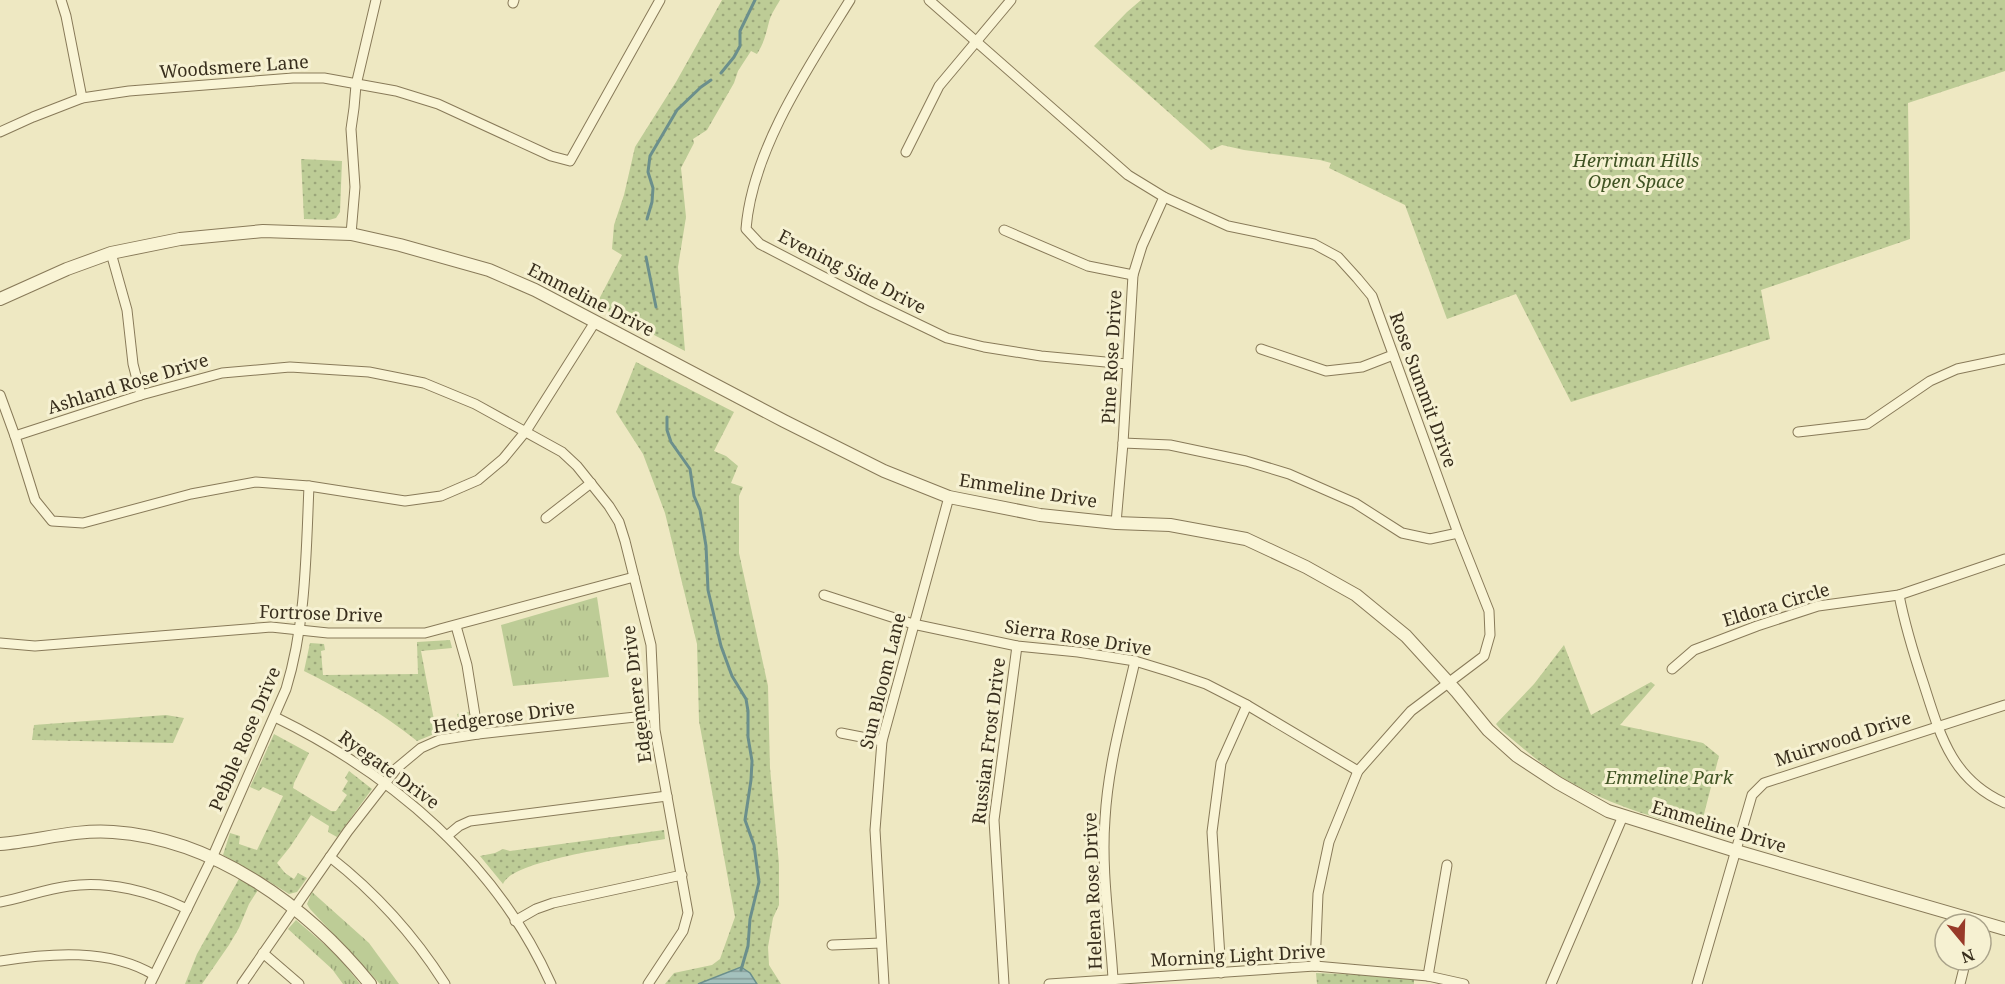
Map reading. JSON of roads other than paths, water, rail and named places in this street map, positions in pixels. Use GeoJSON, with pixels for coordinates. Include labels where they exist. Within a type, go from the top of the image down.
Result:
{"type":"FeatureCollection","features":[{"type":"Feature","properties":{"kind":"street"},"geometry":{"type":"LineString","coordinates":[[62,0],[82,98]]}},
{"type":"Feature","properties":{"kind":"street"},"geometry":{"type":"LineString","coordinates":[[351,234],[355,187],[351,129],[356,85],[376,0]]}},
{"type":"Feature","properties":{"kind":"street","name":"Woodsmere Lane"},"geometry":{"type":"LineString","coordinates":[[0,132],[82,98],[129,91],[292,78],[324,78],[396,91],[438,104],[551,156],[570,161],[660,0]]}},
{"type":"Feature","properties":{"kind":"street","name":"Evening Side Drive"},"geometry":{"type":"LineString","coordinates":[[850,0],[776,125],[748,204],[746,229],[760,244],[947,338],[984,347],[1041,356],[1127,364]]}},
{"type":"Feature","properties":{"kind":"street","name":"Rose Summit Drive"},"geometry":{"type":"LineString","coordinates":[[928,0],[1128,175],[1164,197],[1228,226],[1314,244],[1338,257],[1372,296],[1458,533],[1489,611],[1490,634],[1484,656],[1411,711],[1358,771],[1329,842],[1318,894],[1315,966]]}},
{"type":"Feature","properties":{"kind":"street"},"geometry":{"type":"LineString","coordinates":[[906,152],[939,86],[1011,0]]}},
{"type":"Feature","properties":{"kind":"street","name":"Pine Rose Drive"},"geometry":{"type":"LineString","coordinates":[[1116,523],[1133,275],[1142,246],[1164,197]]}},
{"type":"Feature","properties":{"kind":"street"},"geometry":{"type":"LineString","coordinates":[[1004,230],[1088,266],[1133,275]]}},
{"type":"Feature","properties":{"kind":"street","name":"Emmeline Drive"},"geometry":{"type":"LineString","coordinates":[[0,299],[57,273],[111,254],[180,239],[263,231],[351,234],[489,270],[535,290],[874,466],[949,497],[1040,515],[1116,523],[1170,525],[1246,539],[1306,567],[1356,595],[1406,636],[1488,730],[1517,756],[1558,783],[1608,811],[1942,912]]}},
{"type":"Feature","properties":{"kind":"street"},"geometry":{"type":"LineString","coordinates":[[111,254],[127,310],[133,364],[141,394]]}},
{"type":"Feature","properties":{"kind":"street"},"geometry":{"type":"LineString","coordinates":[[0,395],[35,500],[52,521],[83,523],[191,494],[256,482],[309,486],[405,501],[441,496],[478,480],[503,459],[526,431],[595,322]]}},
{"type":"Feature","properties":{"kind":"street"},"geometry":{"type":"LineString","coordinates":[[1261,349],[1326,370],[1362,367],[1393,355]]}},
{"type":"Feature","properties":{"kind":"street"},"geometry":{"type":"LineString","coordinates":[[1798,432],[1867,424],[1930,381],[1957,369],[2005,358]]}},
{"type":"Feature","properties":{"kind":"street","name":"Ashland Rose Drive"},"geometry":{"type":"LineString","coordinates":[[15,436],[141,394],[222,373],[290,367],[369,372],[424,383],[475,404],[526,431]]}},
{"type":"Feature","properties":{"kind":"street","name":"Edgemere Drive"},"geometry":{"type":"LineString","coordinates":[[526,431],[562,452],[572,461],[619,522],[651,645],[655,734],[688,913],[683,932],[648,984]]}},
{"type":"Feature","properties":{"kind":"street"},"geometry":{"type":"LineString","coordinates":[[1123,443],[1170,445],[1246,461],[1289,474],[1355,503],[1402,533],[1430,539],[1458,533]]}},
{"type":"Feature","properties":{"kind":"street"},"geometry":{"type":"LineString","coordinates":[[546,518],[591,483]]}},
{"type":"Feature","properties":{"kind":"street","name":"Pebble Rose Drive"},"geometry":{"type":"LineString","coordinates":[[152,979],[212,858],[275,717],[291,675],[300,630],[309,486]]}},
{"type":"Feature","properties":{"kind":"street","name":"Sun Bloom Lane"},"geometry":{"type":"LineString","coordinates":[[884,984],[875,830],[882,741],[949,497]]}},
{"type":"Feature","properties":{"kind":"street","name":"Eldora Circle"},"geometry":{"type":"LineString","coordinates":[[1672,669],[1694,650],[1777,619],[1818,606],[1899,595],[2005,559]]}},
{"type":"Feature","properties":{"kind":"street","name":"Fortrose Drive"},"geometry":{"type":"LineString","coordinates":[[0,643],[35,646],[272,627],[328,633],[425,633],[634,577]]}},
{"type":"Feature","properties":{"kind":"street"},"geometry":{"type":"LineString","coordinates":[[1899,595],[1905,628],[1945,747],[1958,766],[1975,784],[2005,803]]}},
{"type":"Feature","properties":{"kind":"street","name":"Sierra Rose Drive"},"geometry":{"type":"LineString","coordinates":[[824,596],[913,624],[1017,646],[1135,661],[1206,684],[1247,705],[1358,771]]}},
{"type":"Feature","properties":{"kind":"street"},"geometry":{"type":"LineString","coordinates":[[456,626],[467,665],[478,734]]}},
{"type":"Feature","properties":{"kind":"street","name":"Russian Frost Drive"},"geometry":{"type":"LineString","coordinates":[[1004,984],[994,820],[1017,646]]}},
{"type":"Feature","properties":{"kind":"street","name":"Helena Rose Drive"},"geometry":{"type":"LineString","coordinates":[[1113,979],[1104,854],[1105,814],[1112,764],[1135,661]]}},
{"type":"Feature","properties":{"kind":"street"},"geometry":{"type":"LineString","coordinates":[[1221,973],[1212,831],[1221,763],[1247,705]]}},
{"type":"Feature","properties":{"kind":"street","name":"Muirwood Drive"},"geometry":{"type":"LineString","coordinates":[[1697,984],[1752,795],[1764,783],[1937,725],[2005,705]]}},
{"type":"Feature","properties":{"kind":"street","name":"Hedgerose Drive"},"geometry":{"type":"LineString","coordinates":[[242,984],[330,857],[385,783],[402,762],[426,745],[439,740],[478,734],[654,715]]}},
{"type":"Feature","properties":{"kind":"street","name":"Ryegate Drive"},"geometry":{"type":"LineString","coordinates":[[275,717],[332,747],[385,783],[447,836],[481,875],[515,921],[550,984]]}},
{"type":"Feature","properties":{"kind":"street"},"geometry":{"type":"LineString","coordinates":[[842,733],[882,741]]}},
{"type":"Feature","properties":{"kind":"street"},"geometry":{"type":"LineString","coordinates":[[447,836],[459,826],[470,821],[667,796]]}},
{"type":"Feature","properties":{"kind":"street"},"geometry":{"type":"LineString","coordinates":[[1551,984],[1623,816]]}},
{"type":"Feature","properties":{"kind":"street"},"geometry":{"type":"LineString","coordinates":[[0,844],[71,833],[113,832],[154,838],[212,858],[260,884],[295,908],[330,939],[370,984]]}},
{"type":"Feature","properties":{"kind":"street"},"geometry":{"type":"LineString","coordinates":[[330,857],[360,881],[393,914],[445,984]]}},
{"type":"Feature","properties":{"kind":"street"},"geometry":{"type":"LineString","coordinates":[[1428,976],[1447,865]]}},
{"type":"Feature","properties":{"kind":"street"},"geometry":{"type":"LineString","coordinates":[[515,921],[536,909],[553,903],[682,875]]}},
{"type":"Feature","properties":{"kind":"street"},"geometry":{"type":"LineString","coordinates":[[0,902],[58,888],[97,885],[153,896],[187,909]]}},
{"type":"Feature","properties":{"kind":"street"},"geometry":{"type":"LineString","coordinates":[[832,945],[881,943]]}},
{"type":"Feature","properties":{"kind":"street"},"geometry":{"type":"LineString","coordinates":[[263,953],[298,984]]}},
{"type":"Feature","properties":{"kind":"street"},"geometry":{"type":"LineString","coordinates":[[0,961],[43,955],[82,955],[134,965],[152,979]]}},
{"type":"Feature","properties":{"kind":"street","name":"Morning Light Drive"},"geometry":{"type":"LineString","coordinates":[[1049,984],[1315,966],[1428,976],[1464,984]]}},
{"type":"Feature","properties":{"kind":"water"},"geometry":{"type":"Polygon","coordinates":[[[741,967],[750,973],[757,984],[698,984],[741,967]]]}},
{"type":"Feature","properties":{"kind":"waterway"},"geometry":{"type":"LineString","coordinates":[[721,73],[740,46],[740,31],[755,0]]}},
{"type":"Feature","properties":{"kind":"waterway"},"geometry":{"type":"LineString","coordinates":[[647,219],[653,188],[648,172],[650,156],[677,110],[711,80]]}},
{"type":"Feature","properties":{"kind":"waterway"},"geometry":{"type":"LineString","coordinates":[[646,257],[656,307]]}},
{"type":"Feature","properties":{"kind":"waterway"},"geometry":{"type":"LineString","coordinates":[[667,417],[667,430],[671,442],[690,469],[694,496],[700,510],[706,546],[708,590],[721,646],[732,676],[746,699],[748,711],[748,737],[752,761],[745,820],[754,845],[759,882],[750,919],[748,946],[741,970]]}},
{"type":"Feature","properties":{"kind":"park label","name":"Herriman Hills Open Space"},"geometry":{"type":"Point","coordinates":[1636,171]}},
{"type":"Feature","properties":{"kind":"park label","name":"Emmeline Park"},"geometry":{"type":"Point","coordinates":[1669,778]}}]}
